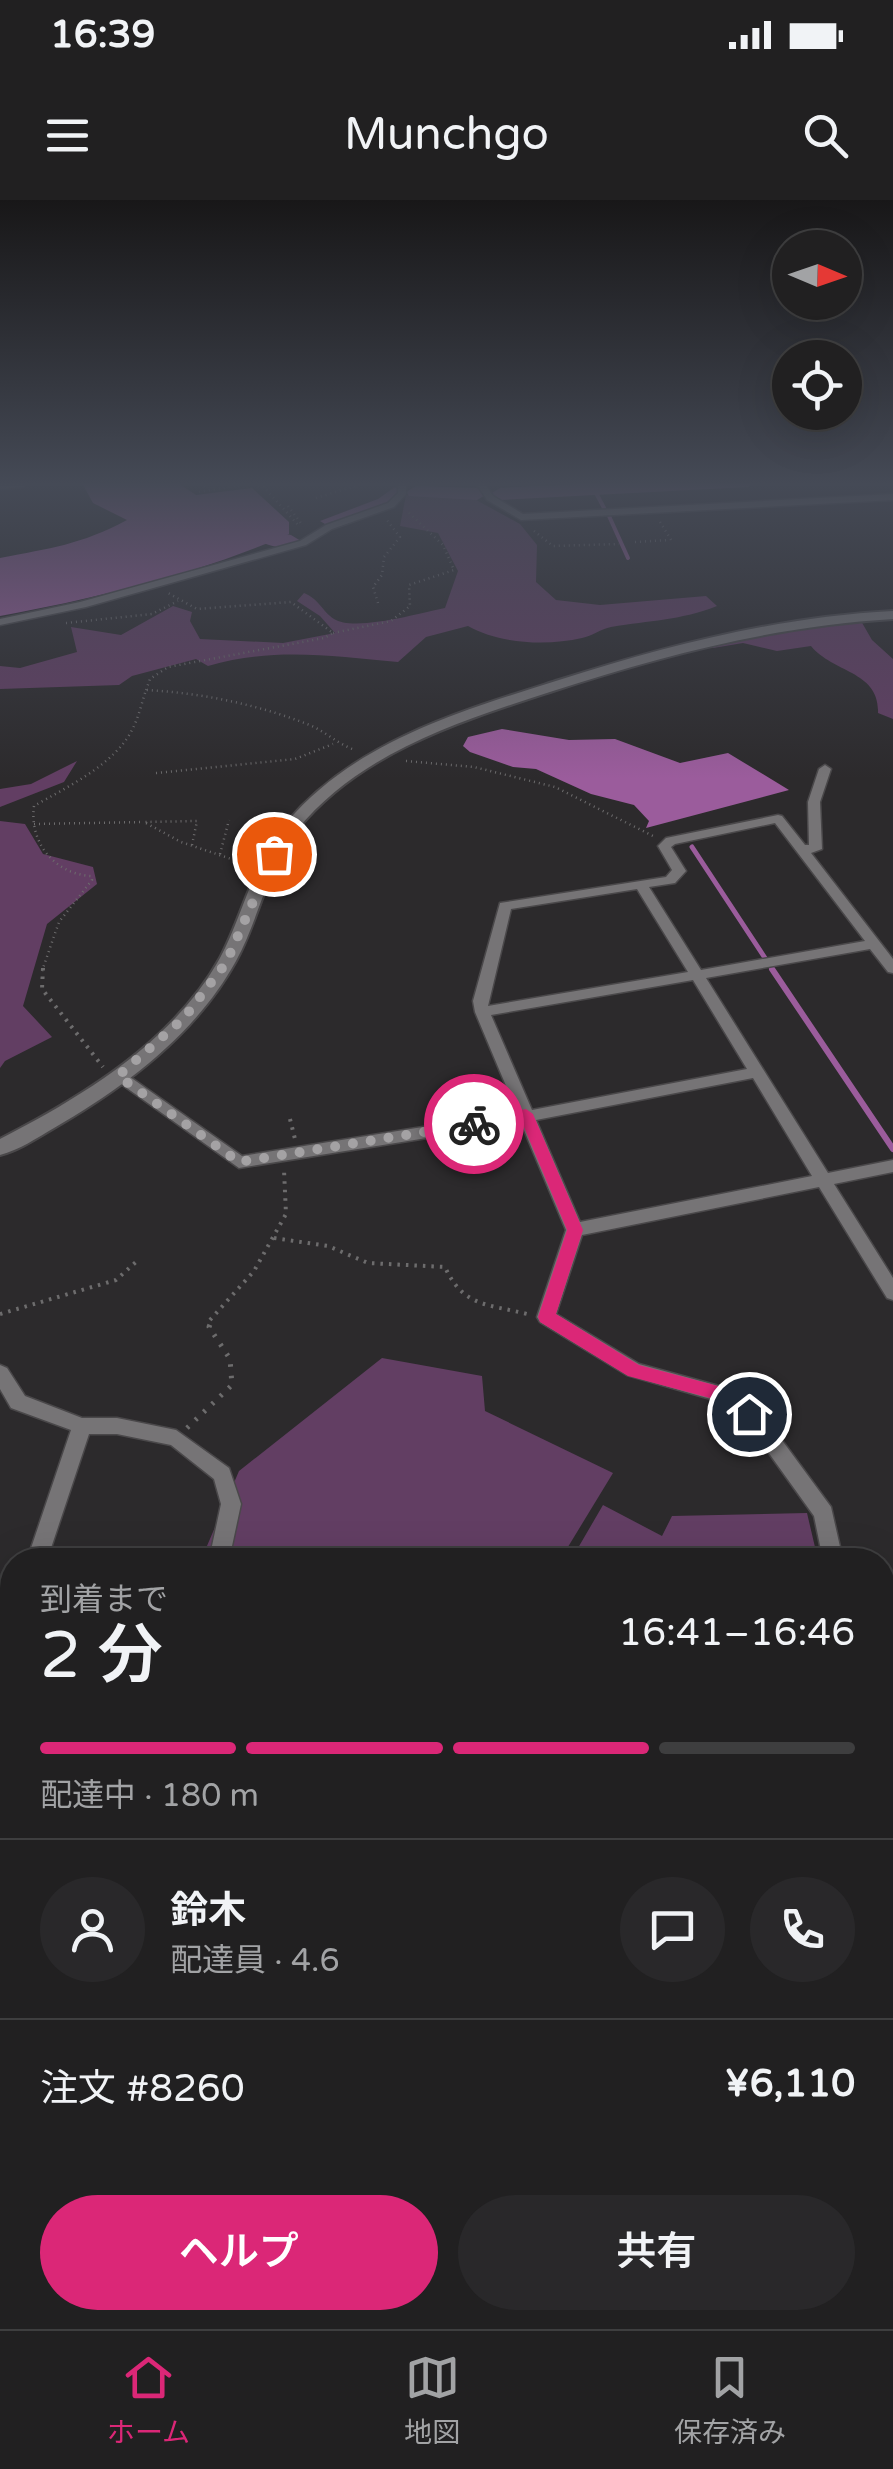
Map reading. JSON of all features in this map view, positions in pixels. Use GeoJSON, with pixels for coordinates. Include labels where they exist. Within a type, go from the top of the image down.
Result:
{"type":"FeatureCollection","features":[{"type":"Feature","properties":{"kind":"street"},"geometry":{"type":"LineString","coordinates":[[0,622],[172,580]]}},
{"type":"Feature","properties":{"kind":"street"},"geometry":{"type":"LineString","coordinates":[[0,1148],[32,1132],[116,1077],[184,1018],[226,963],[264,871],[289,829],[327,790],[406,738],[644,656],[754,629],[893,614]]}},
{"type":"Feature","properties":{"kind":"street"},"geometry":{"type":"LineString","coordinates":[[802,849],[816,849],[814,802],[825,770]]}},
{"type":"Feature","properties":{"kind":"street"},"geometry":{"type":"LineString","coordinates":[[831,1548],[824,1513],[742,1400],[634,1370],[546,1317],[575,1230],[480,1001],[505,906],[642,886],[678,876],[664,846],[668,842],[778,819],[893,968]]}},
{"type":"Feature","properties":{"kind":"street"},"geometry":{"type":"LineString","coordinates":[[642,886],[893,1294]]}},
{"type":"Feature","properties":{"kind":"street"},"geometry":{"type":"LineString","coordinates":[[482,1012],[874,944]]}},
{"type":"Feature","properties":{"kind":"street"},"geometry":{"type":"LineString","coordinates":[[116,1077],[239,1162],[757,1072]]}},
{"type":"Feature","properties":{"kind":"street"},"geometry":{"type":"LineString","coordinates":[[575,1230],[893,1166]]}},
{"type":"Feature","properties":{"kind":"street"},"geometry":{"type":"LineString","coordinates":[[0,1374],[18,1402],[82,1426],[117,1426],[176,1438],[222,1474],[230,1504],[221,1548]]}},
{"type":"Feature","properties":{"kind":"street"},"geometry":{"type":"LineString","coordinates":[[41,1548],[82,1426]]}},
{"type":"Feature","properties":{"kind":"path"},"geometry":{"type":"LineString","coordinates":[[378,580],[373,588],[378,603]]}},
{"type":"Feature","properties":{"kind":"path"},"geometry":{"type":"LineString","coordinates":[[116,1077],[48,1001],[42,989],[40,980],[54,933],[70,904],[92,880],[90,876],[63,871],[33,824],[31,814],[41,799],[86,776],[128,736],[150,679],[168,667],[324,638],[399,618],[410,606],[409,585],[423,580]]}},
{"type":"Feature","properties":{"kind":"path"},"geometry":{"type":"LineString","coordinates":[[160,584],[178,601],[202,610],[291,602],[334,633]]}},
{"type":"Feature","properties":{"kind":"path"},"geometry":{"type":"LineString","coordinates":[[30,616],[64,623],[105,620],[158,612],[178,601]]}},
{"type":"Feature","properties":{"kind":"path"},"geometry":{"type":"LineString","coordinates":[[146,690],[204,698],[305,723],[335,743],[375,757],[442,760],[548,785],[594,803],[623,824],[668,842]]}},
{"type":"Feature","properties":{"kind":"path"},"geometry":{"type":"LineString","coordinates":[[156,773],[302,758],[335,743]]}},
{"type":"Feature","properties":{"kind":"path"},"geometry":{"type":"LineString","coordinates":[[219,854],[229,820]]}},
{"type":"Feature","properties":{"kind":"path"},"geometry":{"type":"LineString","coordinates":[[33,824],[197,821],[192,845]]}},
{"type":"Feature","properties":{"kind":"path"},"geometry":{"type":"LineString","coordinates":[[144,822],[249,866]]}},
{"type":"Feature","properties":{"kind":"path"},"geometry":{"type":"LineString","coordinates":[[176,1438],[232,1385],[230,1359],[209,1321],[244,1285],[274,1238],[288,1205],[282,1156]]}},
{"type":"Feature","properties":{"kind":"path"},"geometry":{"type":"LineString","coordinates":[[274,1238],[328,1246],[368,1263],[445,1268],[454,1287],[466,1299],[546,1317]]}},
{"type":"Feature","properties":{"kind":"path"},"geometry":{"type":"LineString","coordinates":[[0,1314],[116,1280],[137,1261]]}},
{"type":"Feature","properties":{"kind":"shaded area"},"geometry":{"type":"Polygon","coordinates":[[[0,580],[156,580],[73,601],[0,616],[0,580]]]}},
{"type":"Feature","properties":{"kind":"shaded area"},"geometry":{"type":"Polygon","coordinates":[[[455,580],[536,580],[556,600],[600,605],[706,596],[717,606],[554,642],[509,640],[468,626],[426,637],[398,662],[279,655],[208,666],[196,659],[132,676],[119,685],[0,689],[0,666],[20,668],[77,652],[71,627],[121,635],[173,606],[192,612],[190,621],[200,639],[283,643],[335,633],[320,616],[297,601],[304,593],[343,622],[388,620],[445,608],[455,580]]]}},
{"type":"Feature","properties":{"kind":"shaded area"},"geometry":{"type":"Polygon","coordinates":[[[861,621],[872,640],[893,659],[893,719],[878,713],[877,699],[863,680],[811,646],[777,651],[743,643],[713,648],[710,643],[746,635],[861,621]]]}},
{"type":"Feature","properties":{"kind":"shaded area"},"geometry":{"type":"Polygon","coordinates":[[[502,729],[569,740],[615,739],[680,763],[728,753],[789,790],[646,828],[649,821],[634,805],[591,794],[536,769],[513,767],[463,746],[468,737],[502,729]]]}},
{"type":"Feature","properties":{"kind":"shaded area"},"geometry":{"type":"Polygon","coordinates":[[[77,761],[64,782],[0,807],[0,789],[31,784],[77,761]]]}},
{"type":"Feature","properties":{"kind":"shaded area"},"geometry":{"type":"Polygon","coordinates":[[[0,821],[25,824],[43,854],[93,867],[97,884],[47,924],[23,1006],[52,1037],[5,1061],[0,1068],[0,821]]]}},
{"type":"Feature","properties":{"kind":"shaded area"},"geometry":{"type":"Polygon","coordinates":[[[382,1358],[482,1376],[485,1411],[613,1473],[567,1548],[206,1548],[239,1471],[382,1358]]]}},
{"type":"Feature","properties":{"kind":"shaded area"},"geometry":{"type":"Polygon","coordinates":[[[603,1505],[662,1536],[672,1516],[807,1513],[815,1548],[578,1548],[603,1505]]]}},
{"type":"Feature","properties":{"kind":"waterway"},"geometry":{"type":"LineString","coordinates":[[692,847],[765,958]]}},
{"type":"Feature","properties":{"kind":"waterway"},"geometry":{"type":"LineString","coordinates":[[772,969],[893,1149]]}},
{"type":"Feature","properties":{"kind":"way so far"},"geometry":{"type":"LineString","coordinates":[[274,854],[226,963],[184,1018],[118,1076],[239,1162],[474,1124]]}},
{"type":"Feature","properties":{"kind":"route"},"geometry":{"type":"LineString","coordinates":[[474,1124],[526,1114],[575,1230],[546,1317],[634,1370],[742,1400],[749,1414]]}}]}
